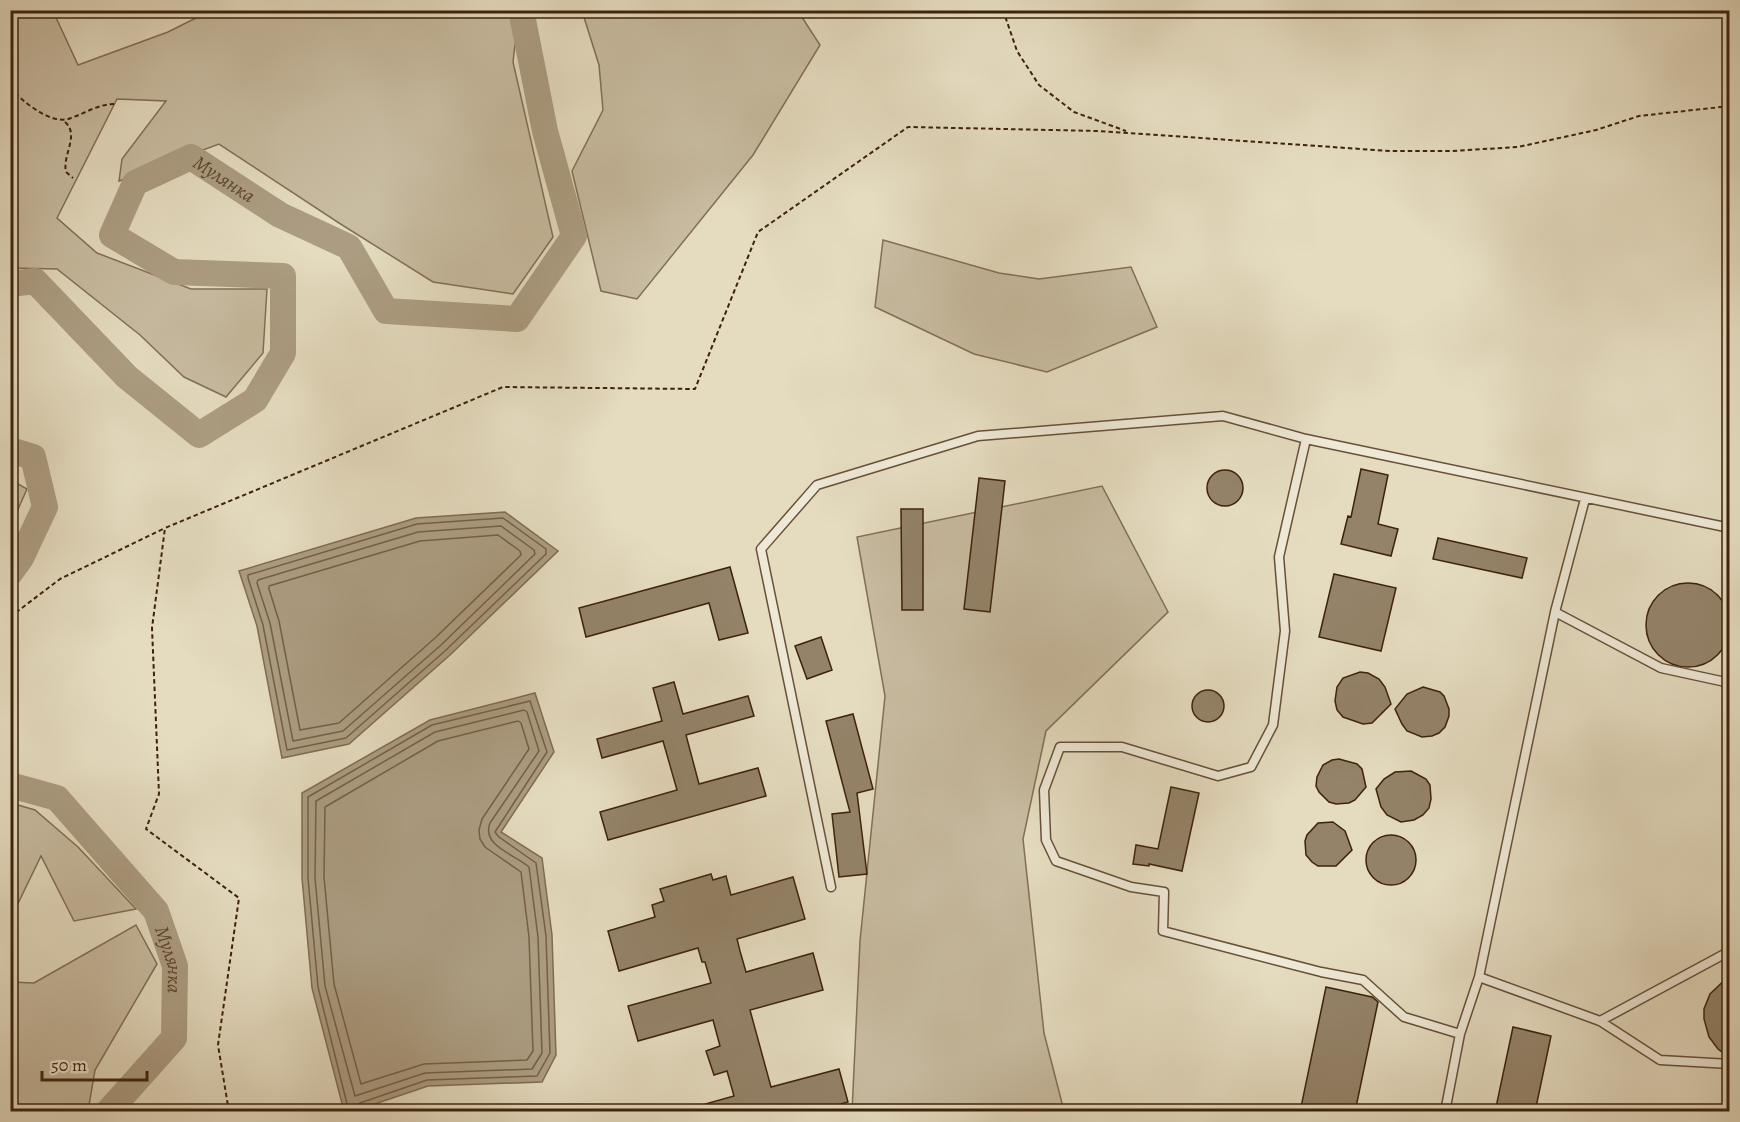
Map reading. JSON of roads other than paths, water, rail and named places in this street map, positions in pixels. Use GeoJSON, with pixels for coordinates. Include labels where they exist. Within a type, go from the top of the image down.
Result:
{"type":"FeatureCollection","features":[{"type":"Feature","properties":{"kind":"lane"},"geometry":{"type":"LineString","coordinates":[[831,887],[761,549],[817,485],[978,436],[1222,416],[1306,438],[1730,528]]}},
{"type":"Feature","properties":{"kind":"lane"},"geometry":{"type":"LineString","coordinates":[[1306,438],[1279,557],[1285,631],[1273,725],[1251,767],[1218,776],[1122,747],[1060,747],[1044,790],[1046,840],[1056,861],[1131,887],[1164,892],[1162,931],[1321,972],[1363,980],[1404,1017],[1460,1034]]}},
{"type":"Feature","properties":{"kind":"lane"},"geometry":{"type":"LineString","coordinates":[[1445,1112],[1460,1034],[1479,976],[1555,612],[1585,499]]}},
{"type":"Feature","properties":{"kind":"lane"},"geometry":{"type":"LineString","coordinates":[[1555,612],[1661,668],[1730,683]]}},
{"type":"Feature","properties":{"kind":"lane"},"geometry":{"type":"LineString","coordinates":[[1600,1021],[1730,951]]}},
{"type":"Feature","properties":{"kind":"lane"},"geometry":{"type":"LineString","coordinates":[[1479,976],[1600,1021],[1660,1060],[1730,1064]]}},
{"type":"Feature","properties":{"kind":"water"},"geometry":{"type":"Polygon","coordinates":[[[505,512],[558,551],[450,655],[349,744],[282,758],[257,626],[239,571],[416,518],[505,512]]]}},
{"type":"Feature","properties":{"kind":"water"},"geometry":{"type":"Polygon","coordinates":[[[535,693],[554,752],[501,832],[542,858],[552,935],[556,1055],[542,1082],[428,1086],[354,1111],[344,1111],[312,988],[302,878],[302,793],[430,720],[535,693]]]}},
{"type":"Feature","properties":{"kind":"waterway","name":"Мулянка"},"geometry":{"type":"LineString","coordinates":[[10,284],[35,281],[127,377],[199,435],[255,400],[283,353],[283,276],[174,272],[112,235],[135,183],[191,157],[280,215],[349,247],[386,311],[517,319],[574,236],[545,131],[521,10]]}},
{"type":"Feature","properties":{"kind":"waterway","name":"Мулянка"},"geometry":{"type":"LineString","coordinates":[[10,450],[33,457],[45,507],[21,558],[10,573]]}},
{"type":"Feature","properties":{"kind":"waterway","name":"Мулянка"},"geometry":{"type":"LineString","coordinates":[[10,785],[57,798],[156,911],[175,966],[174,1038],[108,1112]]}}]}
